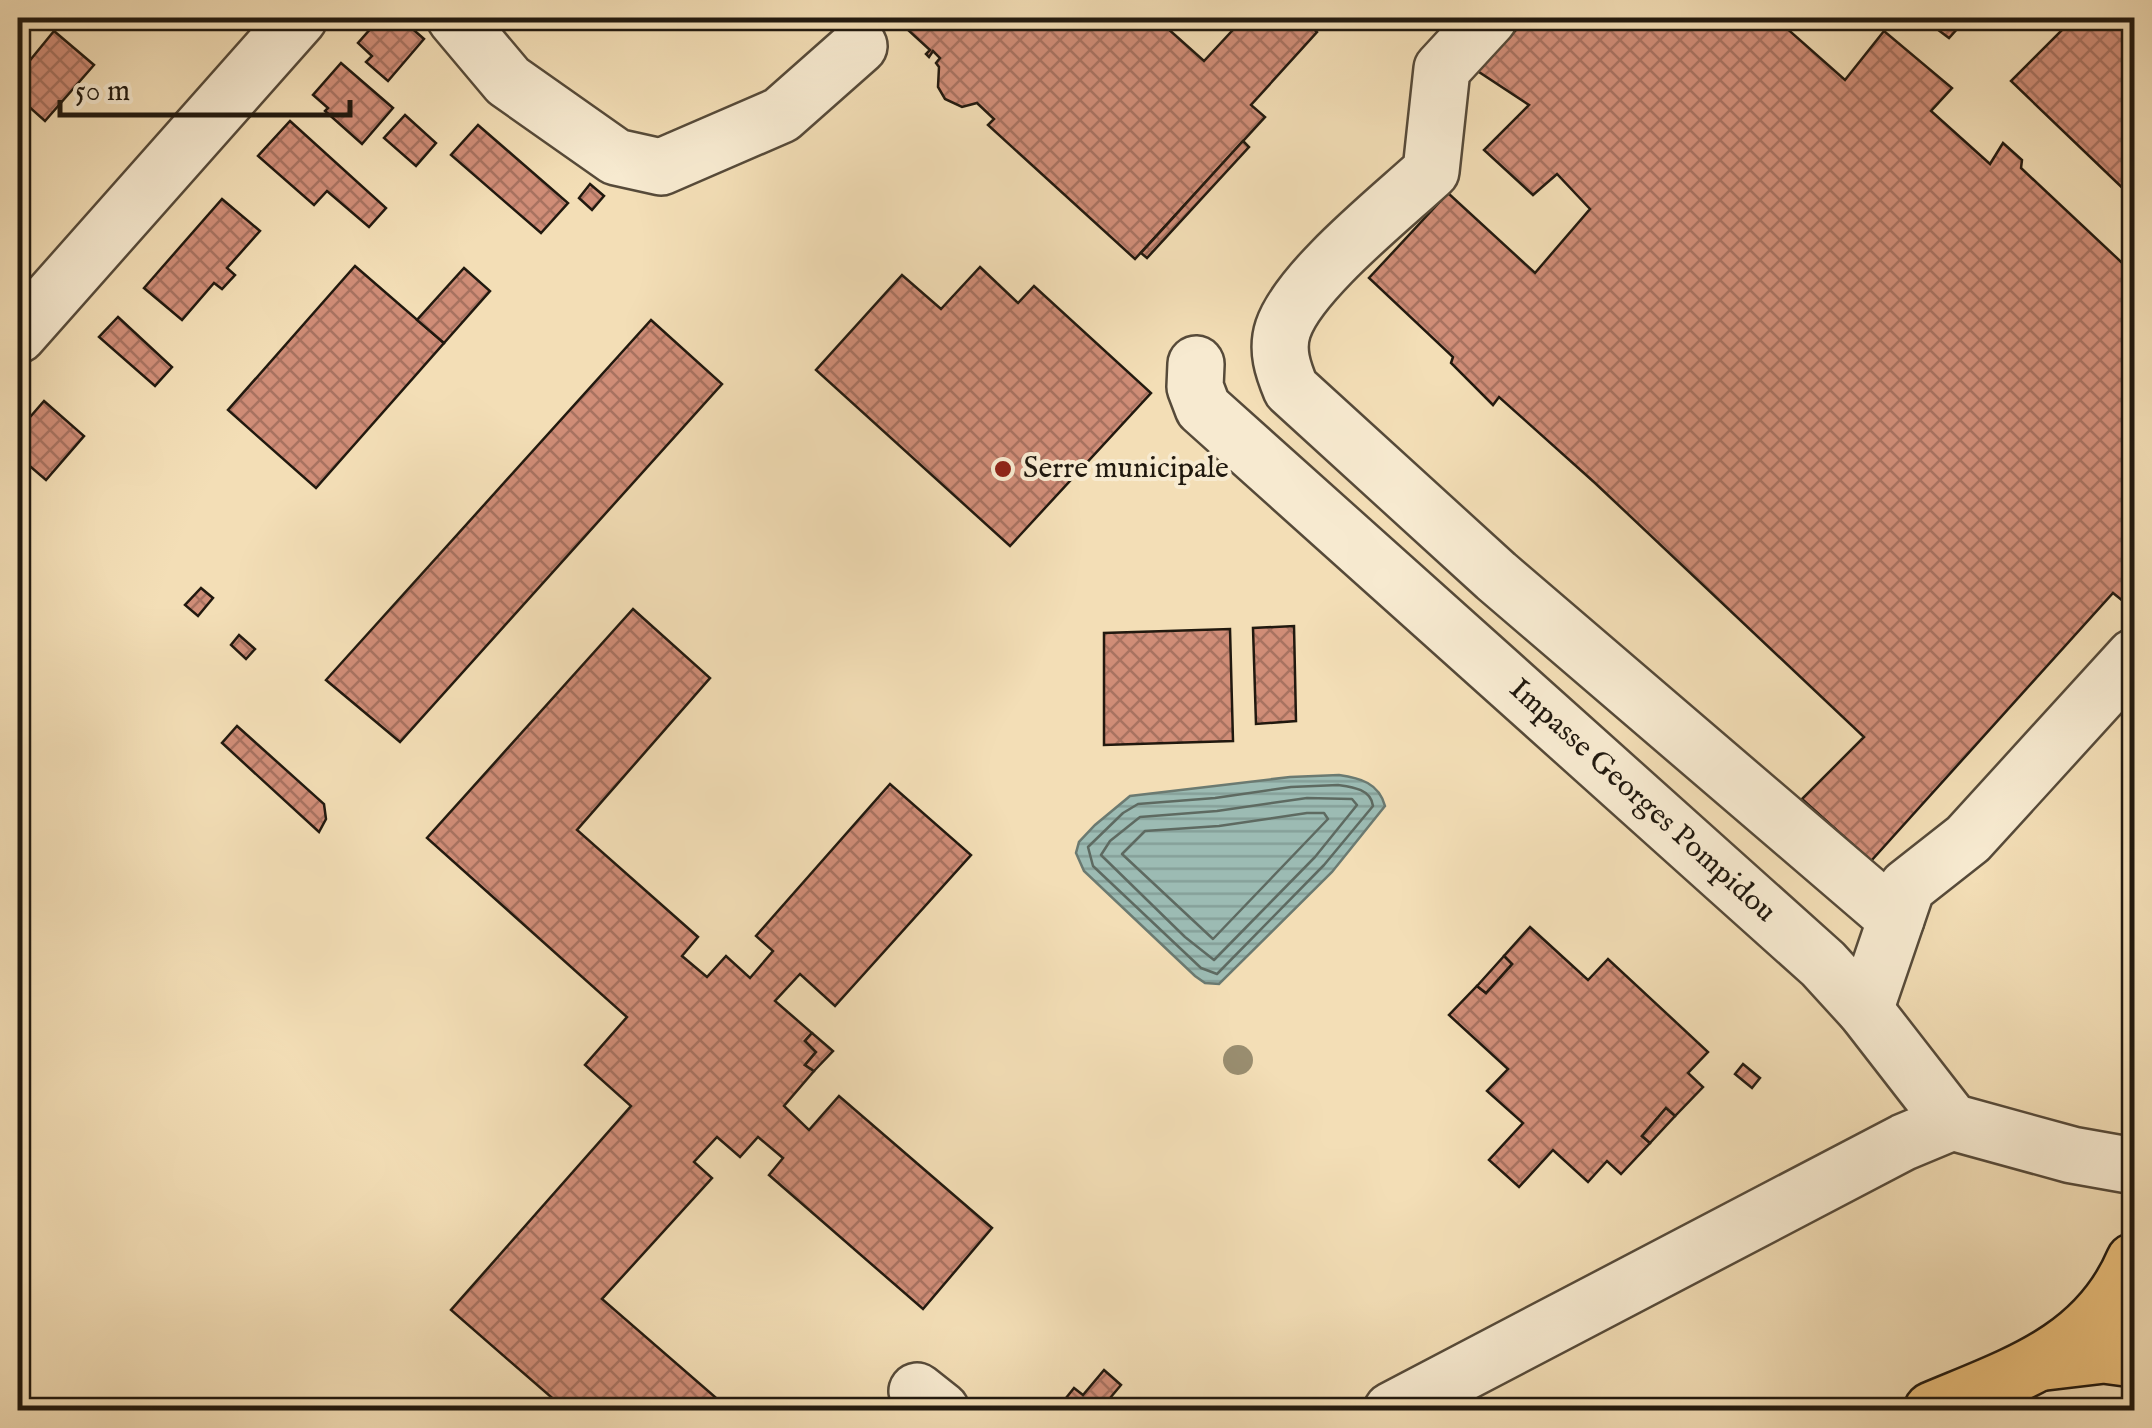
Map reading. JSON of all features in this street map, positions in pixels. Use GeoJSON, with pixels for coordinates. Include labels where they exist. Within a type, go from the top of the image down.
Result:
{"type":"FeatureCollection","features":[{"type":"Feature","properties":{"kind":"main road"},"geometry":{"type":"LineString","coordinates":[[2045,1362],[2103,1314],[2125,1284],[2134,1261]]}},
{"type":"Feature","properties":{"kind":"main road"},"geometry":{"type":"LineString","coordinates":[[1932,1410],[2045,1362],[2104,1355],[2134,1359]]}},
{"type":"Feature","properties":{"kind":"street"},"geometry":{"type":"LineString","coordinates":[[18,282],[255,18]]}},
{"type":"Feature","properties":{"kind":"street"},"geometry":{"type":"LineString","coordinates":[[18,335],[298,18]]}},
{"type":"Feature","properties":{"kind":"street"},"geometry":{"type":"LineString","coordinates":[[455,18],[508,81],[616,157],[661,167],[780,115],[859,46]]}},
{"type":"Feature","properties":{"kind":"street"},"geometry":{"type":"LineString","coordinates":[[1489,18],[1442,70],[1430,170],[1309,286],[1292,310],[1281,332],[1281,364],[1291,389],[1496,576],[1896,919]]}},
{"type":"Feature","properties":{"kind":"street","name":"Impasse Georges Pompidou"},"geometry":{"type":"LineString","coordinates":[[1196,364],[1195,387],[1204,408],[1823,964],[1865,1010],[1952,1122]]}},
{"type":"Feature","properties":{"kind":"street"},"geometry":{"type":"LineString","coordinates":[[1865,1010],[1907,888],[1968,839],[2134,657]]}},
{"type":"Feature","properties":{"kind":"street"},"geometry":{"type":"LineString","coordinates":[[1392,1410],[1904,1142],[1952,1122],[2072,1155],[2134,1166]]}},
{"type":"Feature","properties":{"kind":"water"},"geometry":{"type":"Polygon","coordinates":[[[1339,775],[1368,783],[1385,806],[1332,872],[1219,984],[1205,983],[1195,976],[1084,871],[1076,853],[1079,842],[1095,825],[1130,796],[1339,775]]]}},
{"type":"Feature","properties":{"kind":"building"},"geometry":{"type":"Polygon","coordinates":[[[380,18],[400,18],[424,39],[388,81],[366,62],[372,56],[358,43],[380,18]]]}},
{"type":"Feature","properties":{"kind":"building"},"geometry":{"type":"Polygon","coordinates":[[[895,18],[1156,18],[1204,61],[1244,18],[1301,18],[1317,32],[1251,105],[1265,117],[1135,259],[988,125],[994,119],[977,103],[962,107],[945,99],[938,87],[936,63],[940,58],[933,51],[929,57],[926,54],[930,50],[895,18]]]}},
{"type":"Feature","properties":{"kind":"building"},"geometry":{"type":"Polygon","coordinates":[[[1528,18],[1598,18],[1603,23],[1608,18],[1775,18],[1845,80],[1884,31],[1952,88],[1931,111],[1990,164],[2003,143],[2022,160],[2021,168],[2134,274],[2134,610],[2113,593],[1871,861],[1802,799],[1864,737],[1499,397],[1493,405],[1451,363],[1453,357],[1369,278],[1448,193],[1535,273],[1590,209],[1557,174],[1533,195],[1484,150],[1529,105],[1476,70],[1528,18]]]}},
{"type":"Feature","properties":{"kind":"building"},"geometry":{"type":"Polygon","coordinates":[[[1947,18],[1966,19],[1949,38],[1937,29],[1947,18]]]}},
{"type":"Feature","properties":{"kind":"building"},"geometry":{"type":"Polygon","coordinates":[[[2074,18],[2134,18],[2134,199],[2011,81],[2074,18]]]}},
{"type":"Feature","properties":{"kind":"building"},"geometry":{"type":"Polygon","coordinates":[[[54,31],[94,65],[45,121],[18,97],[18,75],[54,31]]]}},
{"type":"Feature","properties":{"kind":"building"},"geometry":{"type":"Polygon","coordinates":[[[341,63],[393,108],[362,144],[313,95],[341,63]]]}},
{"type":"Feature","properties":{"kind":"building"},"geometry":{"type":"Polygon","coordinates":[[[405,115],[436,143],[416,166],[384,138],[405,115]]]}},
{"type":"Feature","properties":{"kind":"building"},"geometry":{"type":"Polygon","coordinates":[[[290,121],[386,208],[369,227],[327,191],[314,205],[258,156],[290,121]]]}},
{"type":"Feature","properties":{"kind":"building"},"geometry":{"type":"Polygon","coordinates":[[[478,125],[568,203],[541,233],[451,155],[478,125]]]}},
{"type":"Feature","properties":{"kind":"building"},"geometry":{"type":"Polygon","coordinates":[[[1243,141],[1249,147],[1147,258],[1141,253],[1243,141]]]}},
{"type":"Feature","properties":{"kind":"building"},"geometry":{"type":"Polygon","coordinates":[[[590,184],[604,196],[592,210],[579,198],[590,184]]]}},
{"type":"Feature","properties":{"kind":"building"},"geometry":{"type":"Polygon","coordinates":[[[222,199],[260,231],[227,268],[235,275],[222,289],[214,283],[182,320],[144,288],[222,199]]]}},
{"type":"Feature","properties":{"kind":"building"},"geometry":{"type":"Polygon","coordinates":[[[355,266],[444,343],[316,488],[228,410],[355,266]]]}},
{"type":"Feature","properties":{"kind":"building","name":"Serre municipale"},"geometry":{"type":"Polygon","coordinates":[[[980,267],[1018,303],[1034,286],[1151,393],[1010,546],[816,370],[902,275],[941,309],[980,267]]]}},
{"type":"Feature","properties":{"kind":"building"},"geometry":{"type":"Polygon","coordinates":[[[464,268],[490,291],[444,343],[417,320],[464,268]]]}},
{"type":"Feature","properties":{"kind":"building"},"geometry":{"type":"Polygon","coordinates":[[[118,317],[172,367],[155,386],[99,337],[118,317]]]}},
{"type":"Feature","properties":{"kind":"building"},"geometry":{"type":"Polygon","coordinates":[[[651,320],[722,384],[400,742],[326,680],[651,320]]]}},
{"type":"Feature","properties":{"kind":"building"},"geometry":{"type":"Polygon","coordinates":[[[44,401],[84,436],[46,480],[18,456],[18,431],[44,401]]]}},
{"type":"Feature","properties":{"kind":"building"},"geometry":{"type":"Polygon","coordinates":[[[201,588],[213,598],[198,616],[185,605],[201,588]]]}},
{"type":"Feature","properties":{"kind":"building"},"geometry":{"type":"Polygon","coordinates":[[[633,609],[710,678],[577,830],[698,937],[682,956],[707,977],[726,956],[750,978],[773,951],[756,936],[890,784],[971,855],[835,1006],[800,974],[775,1001],[812,1033],[805,1041],[816,1052],[805,1065],[814,1071],[784,1106],[809,1130],[839,1096],[992,1228],[923,1309],[769,1175],[783,1158],[758,1137],[740,1157],[717,1137],[694,1162],[712,1178],[602,1299],[730,1410],[566,1410],[451,1310],[631,1106],[585,1065],[627,1017],[427,838],[633,609]]]}},
{"type":"Feature","properties":{"kind":"building"},"geometry":{"type":"Polygon","coordinates":[[[1294,626],[1296,721],[1256,724],[1253,628],[1294,626]]]}},
{"type":"Feature","properties":{"kind":"building"},"geometry":{"type":"Polygon","coordinates":[[[1230,629],[1233,741],[1104,745],[1104,633],[1230,629]]]}},
{"type":"Feature","properties":{"kind":"building"},"geometry":{"type":"Polygon","coordinates":[[[239,635],[255,649],[246,659],[231,645],[239,635]]]}},
{"type":"Feature","properties":{"kind":"building"},"geometry":{"type":"Polygon","coordinates":[[[237,726],[324,804],[326,819],[319,832],[222,743],[237,726]]]}},
{"type":"Feature","properties":{"kind":"building"},"geometry":{"type":"Polygon","coordinates":[[[1530,927],[1588,980],[1608,959],[1708,1052],[1688,1073],[1703,1087],[1675,1116],[1666,1108],[1642,1136],[1650,1143],[1621,1174],[1607,1161],[1588,1182],[1553,1150],[1519,1187],[1489,1160],[1523,1123],[1487,1091],[1508,1069],[1449,1015],[1477,986],[1486,993],[1512,964],[1504,956],[1530,927]]]}},
{"type":"Feature","properties":{"kind":"building"},"geometry":{"type":"Polygon","coordinates":[[[1504,956],[1512,964],[1486,993],[1477,986],[1504,956]]]}},
{"type":"Feature","properties":{"kind":"building"},"geometry":{"type":"Polygon","coordinates":[[[812,1033],[833,1051],[814,1071],[805,1065],[816,1052],[805,1041],[812,1033]]]}},
{"type":"Feature","properties":{"kind":"building"},"geometry":{"type":"Polygon","coordinates":[[[1743,1064],[1760,1078],[1752,1088],[1735,1074],[1743,1064]]]}},
{"type":"Feature","properties":{"kind":"building"},"geometry":{"type":"Polygon","coordinates":[[[1666,1108],[1675,1116],[1650,1143],[1642,1136],[1666,1108]]]}},
{"type":"Feature","properties":{"kind":"building"},"geometry":{"type":"Polygon","coordinates":[[[1104,1370],[1121,1385],[1100,1410],[1082,1410],[1066,1398],[1074,1388],[1083,1395],[1104,1370]]]}},
{"type":"Feature","properties":{"kind":"place","name":"Serre municipale"},"geometry":{"type":"Point","coordinates":[1003,469]}}]}
